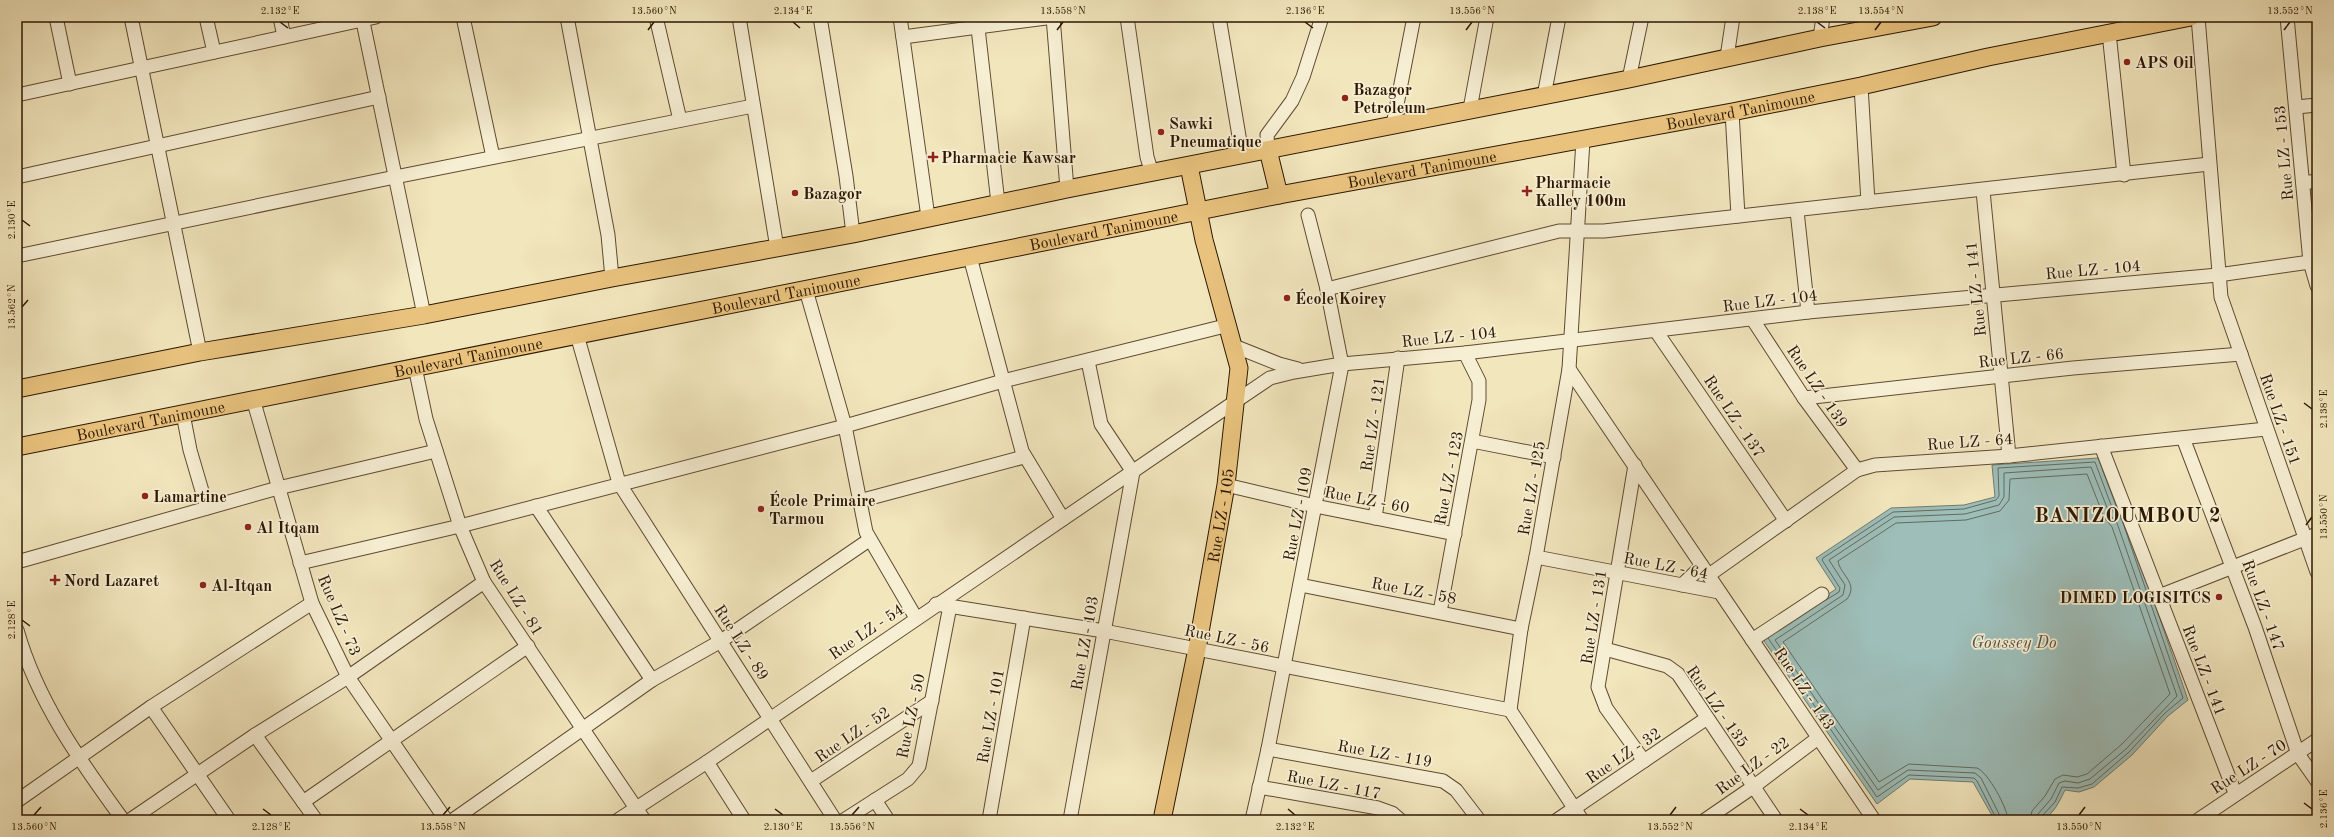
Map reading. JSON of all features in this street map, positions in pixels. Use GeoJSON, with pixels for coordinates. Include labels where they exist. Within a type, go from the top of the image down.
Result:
{"type":"FeatureCollection","features":[{"type":"Feature","properties":{"kind":"main road"},"geometry":{"type":"LineString","coordinates":[[17,389],[200,352],[424,315],[612,278],[853,234],[928,217],[1067,189],[1470,109],[1544,96],[1820,38],[1932,17]]}},
{"type":"Feature","properties":{"kind":"main road","name":"Boulevard Tanimoune"},"geometry":{"type":"LineString","coordinates":[[17,447],[1279,195],[1732,112],[1860,86],[1988,57],[2191,17]]}},
{"type":"Feature","properties":{"kind":"main road"},"geometry":{"type":"LineString","coordinates":[[1268,150],[1279,195]]}},
{"type":"Feature","properties":{"kind":"main road","name":"Rue LZ - 105"},"geometry":{"type":"LineString","coordinates":[[1162,820],[1197,649],[1226,485],[1240,368],[1199,211],[1189,166]]}},
{"type":"Feature","properties":{"kind":"street"},"geometry":{"type":"LineString","coordinates":[[56,17],[70,84]]}},
{"type":"Feature","properties":{"kind":"street"},"geometry":{"type":"LineString","coordinates":[[131,17],[200,352]]}},
{"type":"Feature","properties":{"kind":"street"},"geometry":{"type":"LineString","coordinates":[[206,17],[214,52]]}},
{"type":"Feature","properties":{"kind":"street"},"geometry":{"type":"LineString","coordinates":[[280,17],[284,37]]}},
{"type":"Feature","properties":{"kind":"street"},"geometry":{"type":"LineString","coordinates":[[17,95],[284,37],[362,18],[376,17]]}},
{"type":"Feature","properties":{"kind":"street"},"geometry":{"type":"LineString","coordinates":[[462,17],[493,157]]}},
{"type":"Feature","properties":{"kind":"street"},"geometry":{"type":"LineString","coordinates":[[567,17],[608,235],[612,278]]}},
{"type":"Feature","properties":{"kind":"street"},"geometry":{"type":"LineString","coordinates":[[656,17],[680,120]]}},
{"type":"Feature","properties":{"kind":"street"},"geometry":{"type":"LineString","coordinates":[[739,17],[777,248]]}},
{"type":"Feature","properties":{"kind":"street"},"geometry":{"type":"LineString","coordinates":[[820,17],[846,176],[853,234]]}},
{"type":"Feature","properties":{"kind":"street"},"geometry":{"type":"LineString","coordinates":[[900,17],[928,217]]}},
{"type":"Feature","properties":{"kind":"street"},"geometry":{"type":"LineString","coordinates":[[903,37],[1053,17],[1067,189]]}},
{"type":"Feature","properties":{"kind":"street"},"geometry":{"type":"LineString","coordinates":[[1127,17],[1147,157],[1152,173]]}},
{"type":"Feature","properties":{"kind":"street"},"geometry":{"type":"LineString","coordinates":[[1219,17],[1242,154]]}},
{"type":"Feature","properties":{"kind":"street"},"geometry":{"type":"LineString","coordinates":[[1268,150],[1267,135],[1292,101],[1303,77],[1322,17]]}},
{"type":"Feature","properties":{"kind":"street"},"geometry":{"type":"LineString","coordinates":[[1393,125],[1414,17]]}},
{"type":"Feature","properties":{"kind":"street"},"geometry":{"type":"LineString","coordinates":[[1470,109],[1487,17]]}},
{"type":"Feature","properties":{"kind":"street"},"geometry":{"type":"LineString","coordinates":[[1544,96],[1559,17]]}},
{"type":"Feature","properties":{"kind":"street"},"geometry":{"type":"LineString","coordinates":[[1629,79],[1642,17]]}},
{"type":"Feature","properties":{"kind":"street"},"geometry":{"type":"LineString","coordinates":[[1727,57],[1733,17]]}},
{"type":"Feature","properties":{"kind":"street"},"geometry":{"type":"LineString","coordinates":[[1820,38],[1823,17]]}},
{"type":"Feature","properties":{"kind":"street","name":"Rue LZ - 151"},"geometry":{"type":"LineString","coordinates":[[2198,17],[2209,164],[2218,238],[2218,275],[2221,297],[2266,429],[2311,536],[2317,572]]}},
{"type":"Feature","properties":{"kind":"street","name":"Rue LZ - 153"},"geometry":{"type":"LineString","coordinates":[[2287,17],[2303,183],[2317,286]]}},
{"type":"Feature","properties":{"kind":"street"},"geometry":{"type":"LineString","coordinates":[[362,18],[424,315]]}},
{"type":"Feature","properties":{"kind":"street"},"geometry":{"type":"LineString","coordinates":[[978,28],[998,203]]}},
{"type":"Feature","properties":{"kind":"street"},"geometry":{"type":"LineString","coordinates":[[2109,33],[2124,175]]}},
{"type":"Feature","properties":{"kind":"street"},"geometry":{"type":"LineString","coordinates":[[1860,86],[1868,202]]}},
{"type":"Feature","properties":{"kind":"street"},"geometry":{"type":"LineString","coordinates":[[17,177],[379,97]]}},
{"type":"Feature","properties":{"kind":"street"},"geometry":{"type":"LineString","coordinates":[[2296,107],[2317,105]]}},
{"type":"Feature","properties":{"kind":"street"},"geometry":{"type":"LineString","coordinates":[[17,256],[493,157],[591,139],[753,106]]}},
{"type":"Feature","properties":{"kind":"street"},"geometry":{"type":"LineString","coordinates":[[1732,112],[1738,216]]}},
{"type":"Feature","properties":{"kind":"street","name":"Rue LZ - 125"},"geometry":{"type":"LineString","coordinates":[[1510,710],[1521,629],[1536,557],[1569,369],[1583,140]]}},
{"type":"Feature","properties":{"kind":"street"},"geometry":{"type":"LineString","coordinates":[[1327,289],[1559,231],[1604,231],[1983,191],[2209,164]]}},
{"type":"Feature","properties":{"kind":"street"},"geometry":{"type":"LineString","coordinates":[[2303,183],[2317,181]]}},
{"type":"Feature","properties":{"kind":"street","name":"Rue LZ - 141"},"geometry":{"type":"LineString","coordinates":[[1983,191],[1992,296],[2002,376],[2009,456]]}},
{"type":"Feature","properties":{"kind":"street"},"geometry":{"type":"LineString","coordinates":[[1797,211],[1808,312]]}},
{"type":"Feature","properties":{"kind":"street","name":"Rue LZ - 109"},"geometry":{"type":"LineString","coordinates":[[1252,820],[1268,749],[1342,364],[1327,289],[1308,214]]}},
{"type":"Feature","properties":{"kind":"street"},"geometry":{"type":"LineString","coordinates":[[970,257],[1024,457],[1063,519]]}},
{"type":"Feature","properties":{"kind":"street","name":"Rue LZ - 104"},"geometry":{"type":"LineString","coordinates":[[1133,472],[1270,378],[1304,370],[1342,364],[1464,353],[1570,339],[1753,320],[1808,312],[2218,275],[2313,261]]}},
{"type":"Feature","properties":{"kind":"street"},"geometry":{"type":"LineString","coordinates":[[806,290],[845,426],[859,501],[869,540],[916,618]]}},
{"type":"Feature","properties":{"kind":"street","name":"Rue LZ - 139"},"geometry":{"type":"LineString","coordinates":[[1753,320],[1804,398],[1856,470]]}},
{"type":"Feature","properties":{"kind":"street"},"geometry":{"type":"LineString","coordinates":[[300,563],[460,526],[619,483],[845,426],[1003,382],[1229,325]]}},
{"type":"Feature","properties":{"kind":"street","name":"Rue LZ - 137"},"geometry":{"type":"LineString","coordinates":[[1656,331],[1786,521]]}},
{"type":"Feature","properties":{"kind":"street","name":"Rue LZ - 89"},"geometry":{"type":"LineString","coordinates":[[577,335],[619,483],[836,820]]}},
{"type":"Feature","properties":{"kind":"street"},"geometry":{"type":"LineString","coordinates":[[1234,346],[1279,364],[1304,370]]}},
{"type":"Feature","properties":{"kind":"street","name":"Rue LZ - 123"},"geometry":{"type":"LineString","coordinates":[[1440,612],[1480,390],[1474,371],[1464,353]]}},
{"type":"Feature","properties":{"kind":"street","name":"Rue LZ - 66"},"geometry":{"type":"LineString","coordinates":[[1804,398],[2002,376],[2241,354]]}},
{"type":"Feature","properties":{"kind":"street","name":"Rue LZ - 121"},"geometry":{"type":"LineString","coordinates":[[1375,518],[1398,358]]}},
{"type":"Feature","properties":{"kind":"street"},"geometry":{"type":"LineString","coordinates":[[1088,361],[1101,424],[1133,472]]}},
{"type":"Feature","properties":{"kind":"street","name":"Rue LZ - 81"},"geometry":{"type":"LineString","coordinates":[[415,368],[426,419],[460,526],[484,582],[644,820]]}},
{"type":"Feature","properties":{"kind":"street"},"geometry":{"type":"LineString","coordinates":[[1569,369],[1705,570]]}},
{"type":"Feature","properties":{"kind":"street","name":"Rue LZ - 73"},"geometry":{"type":"LineString","coordinates":[[254,399],[278,488],[312,603],[348,677],[446,820]]}},
{"type":"Feature","properties":{"kind":"street"},"geometry":{"type":"LineString","coordinates":[[183,414],[190,450],[207,508]]}},
{"type":"Feature","properties":{"kind":"street","name":"Rue LZ - 64"},"geometry":{"type":"LineString","coordinates":[[1682,585],[1786,521],[1856,470],[1891,463],[2009,456],[2266,429]]}},
{"type":"Feature","properties":{"kind":"street","name":"Rue LZ - 147"},"geometry":{"type":"LineString","coordinates":[[2182,438],[2255,627],[2298,754],[2317,781]]}},
{"type":"Feature","properties":{"kind":"street"},"geometry":{"type":"LineString","coordinates":[[1472,441],[1554,457]]}},
{"type":"Feature","properties":{"kind":"street","name":"Rue LZ - 141"},"geometry":{"type":"LineString","coordinates":[[2101,446],[2235,794]]}},
{"type":"Feature","properties":{"kind":"street"},"geometry":{"type":"LineString","coordinates":[[17,562],[278,488],[436,451]]}},
{"type":"Feature","properties":{"kind":"street"},"geometry":{"type":"LineString","coordinates":[[859,501],[1024,457]]}},
{"type":"Feature","properties":{"kind":"street","name":"Rue LZ - 131"},"geometry":{"type":"LineString","coordinates":[[1636,466],[1598,687],[1600,698],[1644,761]]}},
{"type":"Feature","properties":{"kind":"street","name":"Rue LZ - 54"},"geometry":{"type":"LineString","coordinates":[[618,820],[707,762],[770,717],[1133,472]]}},
{"type":"Feature","properties":{"kind":"street","name":"Rue LZ - 103"},"geometry":{"type":"LineString","coordinates":[[1070,820],[1133,472]]}},
{"type":"Feature","properties":{"kind":"street","name":"Rue LZ - 60"},"geometry":{"type":"LineString","coordinates":[[1226,485],[1315,506],[1455,534]]}},
{"type":"Feature","properties":{"kind":"street"},"geometry":{"type":"LineString","coordinates":[[536,506],[652,680]]}},
{"type":"Feature","properties":{"kind":"street"},"geometry":{"type":"LineString","coordinates":[[2159,596],[2311,536]]}},
{"type":"Feature","properties":{"kind":"street"},"geometry":{"type":"LineString","coordinates":[[453,820],[652,680],[721,640],[869,540]]}},
{"type":"Feature","properties":{"kind":"street","name":"Rue LZ - 64"},"geometry":{"type":"LineString","coordinates":[[1536,557],[1719,592]]}},
{"type":"Feature","properties":{"kind":"street","name":"Rue LZ - 143"},"geometry":{"type":"LineString","coordinates":[[1705,570],[1874,820]]}},
{"type":"Feature","properties":{"kind":"street"},"geometry":{"type":"LineString","coordinates":[[130,820],[255,735],[348,677],[484,582]]}},
{"type":"Feature","properties":{"kind":"street","name":"Rue LZ - 58"},"geometry":{"type":"LineString","coordinates":[[1300,585],[1521,629]]}},
{"type":"Feature","properties":{"kind":"street"},"geometry":{"type":"LineString","coordinates":[[1752,640],[1822,594]]}},
{"type":"Feature","properties":{"kind":"street"},"geometry":{"type":"LineString","coordinates":[[17,801],[151,707],[312,603]]}},
{"type":"Feature","properties":{"kind":"street","name":"Rue LZ - 56"},"geometry":{"type":"LineString","coordinates":[[936,604],[1104,631],[1510,710]]}},
{"type":"Feature","properties":{"kind":"street","name":"Rue LZ - 50"},"geometry":{"type":"LineString","coordinates":[[844,820],[908,779],[919,766],[950,606]]}},
{"type":"Feature","properties":{"kind":"street","name":"Rue LZ - 101"},"geometry":{"type":"LineString","coordinates":[[989,820],[1024,618]]}},
{"type":"Feature","properties":{"kind":"street"},"geometry":{"type":"LineString","coordinates":[[17,630],[26,662],[78,759],[123,820]]}},
{"type":"Feature","properties":{"kind":"street"},"geometry":{"type":"LineString","coordinates":[[303,802],[390,740],[528,646]]}},
{"type":"Feature","properties":{"kind":"street","name":"Rue LZ - 135"},"geometry":{"type":"LineString","coordinates":[[1605,649],[1667,666],[1678,674],[1776,820]]}},
{"type":"Feature","properties":{"kind":"street","name":"Rue LZ - 52"},"geometry":{"type":"LineString","coordinates":[[811,781],[932,701]]}},
{"type":"Feature","properties":{"kind":"street"},"geometry":{"type":"LineString","coordinates":[[151,707],[229,820]]}},
{"type":"Feature","properties":{"kind":"street"},"geometry":{"type":"LineString","coordinates":[[1510,710],[1582,820]]}},
{"type":"Feature","properties":{"kind":"street","name":"Rue LZ - 32"},"geometry":{"type":"LineString","coordinates":[[1557,820],[1707,718]]}},
{"type":"Feature","properties":{"kind":"street"},"geometry":{"type":"LineString","coordinates":[[255,735],[316,820]]}},
{"type":"Feature","properties":{"kind":"street","name":"Rue LZ - 22"},"geometry":{"type":"LineString","coordinates":[[1705,820],[1753,787],[1818,738]]}},
{"type":"Feature","properties":{"kind":"street","name":"Rue LZ - 70"},"geometry":{"type":"LineString","coordinates":[[2198,820],[2317,740]]}},
{"type":"Feature","properties":{"kind":"street","name":"Rue LZ - 119"},"geometry":{"type":"LineString","coordinates":[[1268,749],[1443,781],[1456,790],[1479,820]]}},
{"type":"Feature","properties":{"kind":"street"},"geometry":{"type":"LineString","coordinates":[[707,762],[744,820]]}},
{"type":"Feature","properties":{"kind":"street","name":"Rue LZ - 117"},"geometry":{"type":"LineString","coordinates":[[1259,787],[1378,808],[1392,813],[1400,820]]}},
{"type":"Feature","properties":{"kind":"street"},"geometry":{"type":"LineString","coordinates":[[875,800],[888,820]]}},
{"type":"Feature","properties":{"kind":"water","name":"Goussey Do"},"geometry":{"type":"Polygon","coordinates":[[[2098,458],[2118,511],[2125,518],[2188,700],[2168,716],[2132,755],[2094,787],[2079,792],[2065,790],[2053,811],[2042,820],[1994,819],[1973,782],[1910,779],[1877,804],[1762,638],[1836,589],[1816,558],[1891,508],[1964,505],[1995,497],[1992,465],[2098,458]]]}},
{"type":"Feature","properties":{"kind":"place","name":"APS Oil"},"geometry":{"type":"Point","coordinates":[2127,62]}},
{"type":"Feature","properties":{"kind":"place","name":"Bazagor Petroleum"},"geometry":{"type":"Point","coordinates":[1345,98]}},
{"type":"Feature","properties":{"kind":"place","name":"Sawki Pneumatique"},"geometry":{"type":"Point","coordinates":[1161,132]}},
{"type":"Feature","properties":{"kind":"place","name":"Pharmacie Kawsar"},"geometry":{"type":"Point","coordinates":[933,157]}},
{"type":"Feature","properties":{"kind":"place","name":"Pharmacie Kalley 100m"},"geometry":{"type":"Point","coordinates":[1527,191]}},
{"type":"Feature","properties":{"kind":"place","name":"Bazagor"},"geometry":{"type":"Point","coordinates":[795,193]}},
{"type":"Feature","properties":{"kind":"place","name":"École Koirey"},"geometry":{"type":"Point","coordinates":[1287,298]}},
{"type":"Feature","properties":{"kind":"place","name":"Lamartine"},"geometry":{"type":"Point","coordinates":[145,496]}},
{"type":"Feature","properties":{"kind":"place","name":"École Primaire Tarmou"},"geometry":{"type":"Point","coordinates":[761,509]}},
{"type":"Feature","properties":{"kind":"place","name":"Al Itqam"},"geometry":{"type":"Point","coordinates":[248,527]}},
{"type":"Feature","properties":{"kind":"place","name":"Nord Lazaret"},"geometry":{"type":"Point","coordinates":[55,580]}},
{"type":"Feature","properties":{"kind":"place","name":"Al-Itqan"},"geometry":{"type":"Point","coordinates":[203,585]}},
{"type":"Feature","properties":{"kind":"place","name":"DIMED LOGISITCS"},"geometry":{"type":"Point","coordinates":[2219,597]}},
{"type":"Feature","properties":{"kind":"district","name":"BANIZOUMBOU 2"},"geometry":{"type":"Point","coordinates":[2128,515]}}]}
